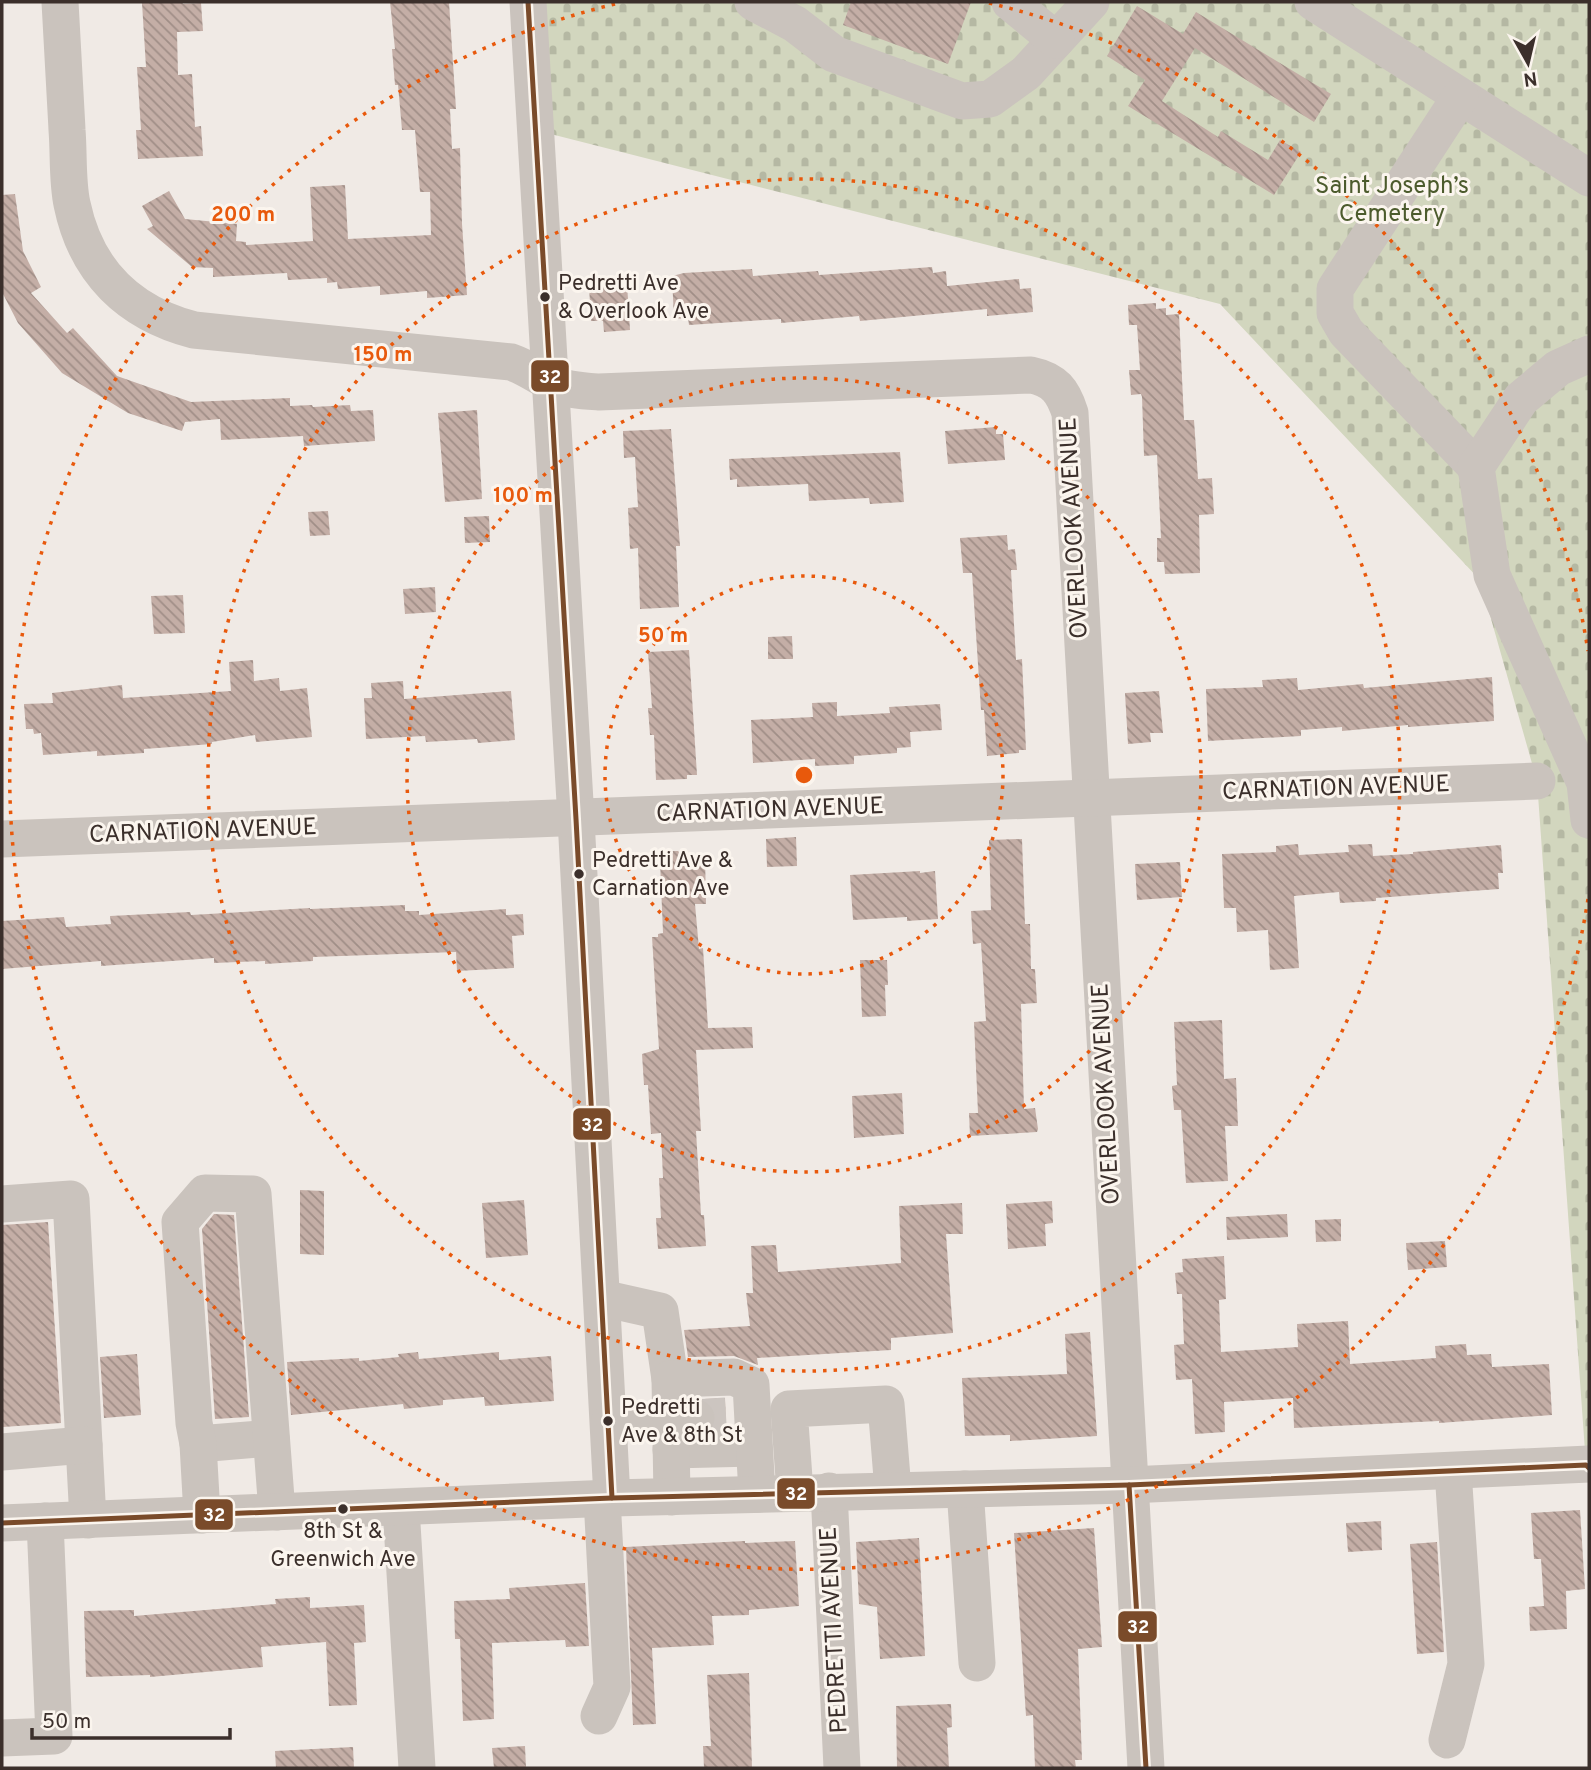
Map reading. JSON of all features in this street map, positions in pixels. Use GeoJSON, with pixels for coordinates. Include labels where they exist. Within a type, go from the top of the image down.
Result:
{"type":"FeatureCollection","features":[{"type":"Feature","properties":{"kind":"street","name":"OVERLOOK AVENUE"},"geometry":{"type":"LineString","coordinates":[[60,2],[72,202],[82,239],[108,282],[147,313],[170,324],[194,330],[511,362],[528,368],[550,382],[599,392],[1031,375],[1044,377],[1064,394],[1070,413],[1146,1768]]}},
{"type":"Feature","properties":{"kind":"street"},"geometry":{"type":"LineString","coordinates":[[528,2],[608,1423],[607,1498],[612,1687],[599,1716]]}},
{"type":"Feature","properties":{"kind":"street"},"geometry":{"type":"LineString","coordinates":[[753,2],[795,24],[834,54],[962,101],[990,99],[1026,73],[1091,2]]}},
{"type":"Feature","properties":{"kind":"street"},"geometry":{"type":"LineString","coordinates":[[1010,2],[1056,40]]}},
{"type":"Feature","properties":{"kind":"street"},"geometry":{"type":"LineString","coordinates":[[1313,2],[1589,178]]}},
{"type":"Feature","properties":{"kind":"street"},"geometry":{"type":"LineString","coordinates":[[1460,97],[1335,289],[1335,313],[1346,332],[1476,467],[1492,575],[1584,783],[1589,820]]}},
{"type":"Feature","properties":{"kind":"street"},"geometry":{"type":"LineString","coordinates":[[1476,467],[1521,399],[1558,368],[1589,354]]}},
{"type":"Feature","properties":{"kind":"street","name":"CARNATION AVENUE"},"geometry":{"type":"LineString","coordinates":[[2,839],[1537,781]]}},
{"type":"Feature","properties":{"kind":"street"},"geometry":{"type":"LineString","coordinates":[[202,1516],[180,1222],[205,1194],[253,1194],[277,1512]]}},
{"type":"Feature","properties":{"kind":"street"},"geometry":{"type":"LineString","coordinates":[[2,1204],[71,1199],[88,1520]]}},
{"type":"Feature","properties":{"kind":"street"},"geometry":{"type":"LineString","coordinates":[[602,1298],[660,1311],[670,1379],[712,1428],[757,1493]]}},
{"type":"Feature","properties":{"kind":"street"},"geometry":{"type":"LineString","coordinates":[[670,1379],[734,1377],[751,1385],[712,1428],[672,1497]]}},
{"type":"Feature","properties":{"kind":"street","name":"PEDRETTI AVENUE"},"geometry":{"type":"LineString","coordinates":[[842,1768],[812,1492],[789,1409],[886,1404],[892,1490]]}},
{"type":"Feature","properties":{"kind":"street"},"geometry":{"type":"LineString","coordinates":[[608,1423],[712,1428]]}},
{"type":"Feature","properties":{"kind":"street"},"geometry":{"type":"LineString","coordinates":[[198,1444],[271,1438]]}},
{"type":"Feature","properties":{"kind":"street"},"geometry":{"type":"LineString","coordinates":[[2,1452],[84,1445]]}},
{"type":"Feature","properties":{"kind":"street"},"geometry":{"type":"LineString","coordinates":[[2,1523],[607,1498],[1129,1485],[1588,1466]]}},
{"type":"Feature","properties":{"kind":"street"},"geometry":{"type":"LineString","coordinates":[[1447,1740],[1465,1664],[1453,1471]]}},
{"type":"Feature","properties":{"kind":"street"},"geometry":{"type":"LineString","coordinates":[[965,1489],[977,1663]]}},
{"type":"Feature","properties":{"kind":"street"},"geometry":{"type":"LineString","coordinates":[[401,1508],[417,1768]]}},
{"type":"Feature","properties":{"kind":"street"},"geometry":{"type":"LineString","coordinates":[[2,1738],[54,1736],[46,1521]]}},
{"type":"Feature","properties":{"kind":"green space","name":"Saint Joseph’s Cemetery"},"geometry":{"type":"Polygon","coordinates":[[[528,2],[1589,2],[1589,1468],[1586,1465],[1537,781],[1480,580],[1220,304],[535,130],[528,2]]]}},
{"type":"Feature","properties":{"kind":"building"},"geometry":{"type":"Polygon","coordinates":[[[390,2],[449,2],[456,109],[450,109],[452,149],[460,148],[467,295],[427,298],[427,291],[380,295],[380,286],[338,289],[337,282],[327,283],[327,278],[288,280],[287,273],[213,277],[213,268],[192,267],[147,229],[153,226],[142,206],[169,191],[185,219],[237,224],[236,241],[246,242],[246,245],[313,241],[310,187],[345,185],[348,239],[431,235],[430,192],[420,192],[415,130],[402,130],[398,85],[395,85],[392,49],[395,49],[390,2]]]}},
{"type":"Feature","properties":{"kind":"building"},"geometry":{"type":"Polygon","coordinates":[[[851,2],[971,2],[948,64],[843,25],[851,2]]]}},
{"type":"Feature","properties":{"kind":"building"},"geometry":{"type":"Polygon","coordinates":[[[142,3],[201,3],[203,31],[177,32],[178,75],[192,74],[195,127],[201,126],[203,156],[138,159],[136,130],[141,130],[137,67],[146,67],[142,3]]]}},
{"type":"Feature","properties":{"kind":"building"},"geometry":{"type":"Polygon","coordinates":[[[1137,6],[1183,34],[1196,12],[1331,94],[1314,122],[1195,48],[1162,101],[1218,137],[1221,131],[1268,160],[1280,140],[1301,152],[1274,195],[1128,106],[1145,80],[1107,56],[1137,6]]]}},
{"type":"Feature","properties":{"kind":"building"},"geometry":{"type":"Polygon","coordinates":[[[15,194],[23,251],[41,287],[31,293],[67,333],[73,328],[117,376],[191,402],[290,398],[290,406],[350,405],[351,411],[373,410],[375,441],[304,446],[303,436],[221,440],[220,419],[185,422],[182,431],[128,413],[62,373],[18,323],[2,292],[2,195],[15,194]]]}},
{"type":"Feature","properties":{"kind":"building"},"geometry":{"type":"Polygon","coordinates":[[[932,267],[933,273],[946,271],[947,286],[1019,279],[1020,289],[1031,288],[1033,312],[987,316],[987,309],[860,321],[859,316],[781,323],[781,319],[689,325],[688,318],[674,319],[672,276],[684,273],[752,269],[753,276],[818,271],[819,275],[932,267]]]}},
{"type":"Feature","properties":{"kind":"building"},"geometry":{"type":"Polygon","coordinates":[[[627,284],[630,330],[604,332],[603,321],[591,321],[589,286],[627,284]]]}},
{"type":"Feature","properties":{"kind":"building"},"geometry":{"type":"Polygon","coordinates":[[[1156,303],[1156,309],[1166,308],[1166,315],[1179,314],[1184,420],[1194,420],[1198,479],[1212,478],[1214,514],[1199,515],[1200,573],[1165,574],[1164,562],[1157,562],[1157,538],[1161,538],[1157,455],[1144,456],[1142,397],[1141,394],[1131,395],[1129,370],[1140,370],[1137,325],[1129,325],[1128,305],[1156,303]]]}},
{"type":"Feature","properties":{"kind":"building"},"geometry":{"type":"Polygon","coordinates":[[[477,410],[482,499],[445,502],[438,413],[477,410]]]}},
{"type":"Feature","properties":{"kind":"building"},"geometry":{"type":"Polygon","coordinates":[[[996,427],[996,434],[1003,434],[1005,460],[948,464],[945,431],[996,427]]]}},
{"type":"Feature","properties":{"kind":"building"},"geometry":{"type":"Polygon","coordinates":[[[671,429],[680,546],[676,546],[679,607],[640,609],[638,548],[630,549],[628,508],[638,507],[635,457],[624,458],[623,431],[671,429]]]}},
{"type":"Feature","properties":{"kind":"building"},"geometry":{"type":"Polygon","coordinates":[[[900,452],[904,502],[870,504],[869,498],[809,501],[808,484],[737,487],[737,479],[730,480],[729,459],[900,452]]]}},
{"type":"Feature","properties":{"kind":"building"},"geometry":{"type":"Polygon","coordinates":[[[328,511],[330,535],[310,536],[308,512],[328,511]]]}},
{"type":"Feature","properties":{"kind":"building"},"geometry":{"type":"Polygon","coordinates":[[[489,516],[490,542],[465,543],[464,517],[489,516]]]}},
{"type":"Feature","properties":{"kind":"building"},"geometry":{"type":"Polygon","coordinates":[[[1007,535],[1008,550],[1015,549],[1017,570],[1011,570],[1016,660],[1022,659],[1026,750],[987,756],[984,710],[981,710],[972,573],[963,573],[960,538],[1007,535]]]}},
{"type":"Feature","properties":{"kind":"building"},"geometry":{"type":"Polygon","coordinates":[[[435,587],[436,612],[405,614],[403,589],[435,587]]]}},
{"type":"Feature","properties":{"kind":"building"},"geometry":{"type":"Polygon","coordinates":[[[183,595],[185,633],[154,634],[151,596],[183,595]]]}},
{"type":"Feature","properties":{"kind":"building"},"geometry":{"type":"Polygon","coordinates":[[[792,636],[793,659],[768,659],[768,637],[792,636]]]}},
{"type":"Feature","properties":{"kind":"building"},"geometry":{"type":"Polygon","coordinates":[[[689,650],[697,775],[687,775],[687,779],[656,780],[654,735],[650,735],[648,708],[652,708],[648,652],[689,650]]]}},
{"type":"Feature","properties":{"kind":"building"},"geometry":{"type":"Polygon","coordinates":[[[253,660],[254,681],[279,678],[280,691],[307,688],[312,737],[256,742],[255,735],[212,744],[144,749],[144,753],[97,756],[97,751],[43,755],[41,733],[34,734],[33,729],[26,729],[24,704],[53,703],[52,693],[122,685],[123,698],[231,691],[229,662],[253,660]]]}},
{"type":"Feature","properties":{"kind":"building"},"geometry":{"type":"Polygon","coordinates":[[[1492,677],[1494,721],[1342,731],[1342,727],[1301,730],[1301,736],[1208,741],[1206,689],[1263,687],[1262,680],[1297,678],[1298,690],[1363,684],[1364,688],[1492,677]]]}},
{"type":"Feature","properties":{"kind":"building"},"geometry":{"type":"Polygon","coordinates":[[[403,681],[404,699],[511,691],[515,740],[478,743],[477,739],[426,742],[425,736],[366,739],[364,698],[372,698],[371,683],[403,681]]]}},
{"type":"Feature","properties":{"kind":"building"},"geometry":{"type":"Polygon","coordinates":[[[1159,691],[1163,733],[1150,733],[1151,742],[1128,744],[1125,693],[1159,691]]]}},
{"type":"Feature","properties":{"kind":"building"},"geometry":{"type":"Polygon","coordinates":[[[837,702],[837,716],[890,713],[889,707],[940,704],[942,730],[910,732],[911,747],[897,748],[897,753],[854,756],[854,764],[815,766],[815,759],[753,763],[751,720],[813,717],[812,703],[837,702]]]}},
{"type":"Feature","properties":{"kind":"building"},"geometry":{"type":"Polygon","coordinates":[[[796,837],[797,866],[767,867],[766,839],[796,837]]]}},
{"type":"Feature","properties":{"kind":"building"},"geometry":{"type":"Polygon","coordinates":[[[1022,839],[1025,924],[1030,924],[1031,969],[1035,969],[1037,1003],[1021,1004],[1024,1109],[1035,1108],[1038,1129],[1037,1132],[970,1136],[969,1113],[978,1113],[974,1022],[986,1021],[981,943],[973,944],[971,911],[991,910],[989,840],[1022,839]]]}},
{"type":"Feature","properties":{"kind":"building"},"geometry":{"type":"Polygon","coordinates":[[[1298,844],[1299,855],[1349,852],[1348,845],[1372,844],[1373,856],[1501,845],[1503,873],[1498,873],[1499,889],[1340,903],[1339,892],[1294,896],[1299,968],[1270,970],[1268,930],[1237,932],[1236,908],[1224,908],[1222,854],[1276,852],[1276,846],[1298,844]]]}},
{"type":"Feature","properties":{"kind":"building"},"geometry":{"type":"Polygon","coordinates":[[[668,851],[678,851],[682,855],[705,854],[706,904],[695,904],[699,949],[703,948],[708,1028],[752,1027],[753,1048],[696,1050],[701,1131],[696,1131],[701,1215],[704,1215],[706,1246],[658,1249],[656,1218],[661,1218],[659,1178],[663,1178],[661,1133],[651,1134],[648,1085],[644,1085],[642,1054],[659,1049],[652,937],[663,933],[660,861],[668,851]]]}},
{"type":"Feature","properties":{"kind":"building"},"geometry":{"type":"Polygon","coordinates":[[[1180,862],[1182,897],[1137,900],[1135,864],[1180,862]]]}},
{"type":"Feature","properties":{"kind":"building"},"geometry":{"type":"Polygon","coordinates":[[[935,871],[938,919],[907,921],[907,917],[853,920],[850,875],[935,871]]]}},
{"type":"Feature","properties":{"kind":"building"},"geometry":{"type":"Polygon","coordinates":[[[405,905],[405,911],[419,911],[419,915],[506,909],[506,915],[523,914],[524,935],[512,936],[514,968],[457,971],[456,952],[313,957],[313,961],[265,964],[265,961],[214,963],[214,958],[101,966],[101,961],[2,969],[2,921],[64,917],[66,927],[111,924],[110,916],[405,905]]]}},
{"type":"Feature","properties":{"kind":"building"},"geometry":{"type":"Polygon","coordinates":[[[860,960],[887,960],[886,1016],[862,1017],[860,960]]]}},
{"type":"Feature","properties":{"kind":"building"},"geometry":{"type":"Polygon","coordinates":[[[1222,1020],[1224,1079],[1236,1078],[1238,1126],[1225,1126],[1228,1181],[1186,1183],[1181,1110],[1174,1110],[1172,1086],[1177,1085],[1174,1022],[1222,1020]]]}},
{"type":"Feature","properties":{"kind":"building"},"geometry":{"type":"Polygon","coordinates":[[[902,1093],[904,1134],[854,1138],[852,1096],[902,1093]]]}},
{"type":"Feature","properties":{"kind":"building"},"geometry":{"type":"Polygon","coordinates":[[[300,1190],[324,1191],[324,1255],[300,1254],[300,1190]]]}},
{"type":"Feature","properties":{"kind":"building"},"geometry":{"type":"Polygon","coordinates":[[[524,1200],[528,1255],[486,1258],[482,1203],[524,1200]]]}},
{"type":"Feature","properties":{"kind":"building"},"geometry":{"type":"Polygon","coordinates":[[[1052,1201],[1053,1223],[1045,1224],[1046,1246],[1008,1249],[1006,1204],[1052,1201]]]}},
{"type":"Feature","properties":{"kind":"building"},"geometry":{"type":"Polygon","coordinates":[[[962,1203],[963,1234],[946,1234],[953,1333],[891,1338],[891,1350],[757,1358],[758,1365],[734,1356],[688,1357],[684,1330],[750,1326],[746,1293],[753,1293],[751,1246],[776,1245],[778,1272],[901,1263],[899,1206],[962,1203]]]}},
{"type":"Feature","properties":{"kind":"building"},"geometry":{"type":"Polygon","coordinates":[[[214,1214],[234,1215],[249,1417],[215,1419],[202,1229],[214,1214]]]}},
{"type":"Feature","properties":{"kind":"building"},"geometry":{"type":"Polygon","coordinates":[[[1287,1214],[1288,1237],[1227,1240],[1226,1217],[1287,1214]]]}},
{"type":"Feature","properties":{"kind":"building"},"geometry":{"type":"Polygon","coordinates":[[[1341,1219],[1341,1241],[1316,1242],[1315,1220],[1341,1219]]]}},
{"type":"Feature","properties":{"kind":"building"},"geometry":{"type":"Polygon","coordinates":[[[48,1222],[61,1423],[3,1427],[2,1225],[48,1222]]]}},
{"type":"Feature","properties":{"kind":"building"},"geometry":{"type":"Polygon","coordinates":[[[1445,1241],[1447,1267],[1408,1270],[1406,1243],[1445,1241]]]}},
{"type":"Feature","properties":{"kind":"building"},"geometry":{"type":"Polygon","coordinates":[[[1224,1256],[1226,1299],[1219,1300],[1221,1352],[1298,1347],[1297,1324],[1348,1321],[1350,1364],[1436,1358],[1435,1346],[1466,1344],[1467,1355],[1491,1354],[1492,1367],[1549,1364],[1552,1415],[1439,1423],[1294,1428],[1293,1398],[1224,1402],[1225,1432],[1195,1434],[1192,1379],[1176,1380],[1174,1345],[1184,1344],[1182,1294],[1177,1294],[1175,1273],[1183,1272],[1182,1259],[1224,1256]]]}},
{"type":"Feature","properties":{"kind":"building"},"geometry":{"type":"Polygon","coordinates":[[[1090,1332],[1097,1436],[1010,1441],[1010,1435],[965,1436],[962,1378],[1067,1374],[1065,1334],[1090,1332]]]}},
{"type":"Feature","properties":{"kind":"building"},"geometry":{"type":"Polygon","coordinates":[[[418,1352],[419,1359],[499,1352],[499,1360],[551,1356],[554,1401],[485,1406],[484,1397],[443,1400],[443,1405],[404,1409],[403,1404],[291,1415],[287,1362],[359,1358],[359,1361],[418,1352]]]}},
{"type":"Feature","properties":{"kind":"building"},"geometry":{"type":"Polygon","coordinates":[[[137,1354],[141,1415],[104,1418],[100,1357],[137,1354]]]}},
{"type":"Feature","properties":{"kind":"building"},"geometry":{"type":"Polygon","coordinates":[[[725,1398],[726,1428],[714,1428],[717,1417],[714,1407],[704,1399],[725,1398]]]}},
{"type":"Feature","properties":{"kind":"building"},"geometry":{"type":"Polygon","coordinates":[[[1580,1510],[1585,1589],[1566,1591],[1567,1629],[1530,1631],[1529,1607],[1544,1606],[1541,1559],[1534,1559],[1531,1513],[1580,1510]]]}},
{"type":"Feature","properties":{"kind":"building"},"geometry":{"type":"Polygon","coordinates":[[[1381,1521],[1382,1550],[1348,1552],[1346,1523],[1381,1521]]]}},
{"type":"Feature","properties":{"kind":"building"},"geometry":{"type":"Polygon","coordinates":[[[1094,1528],[1102,1647],[1078,1649],[1082,1760],[1075,1760],[1076,1768],[1035,1768],[1033,1715],[1026,1716],[1014,1533],[1094,1528]]]}},
{"type":"Feature","properties":{"kind":"building"},"geometry":{"type":"Polygon","coordinates":[[[919,1538],[925,1656],[880,1659],[877,1607],[859,1604],[856,1542],[919,1538]]]}},
{"type":"Feature","properties":{"kind":"building"},"geometry":{"type":"Polygon","coordinates":[[[795,1541],[799,1606],[749,1610],[749,1615],[712,1616],[714,1645],[652,1648],[656,1724],[633,1725],[626,1547],[795,1541]]]}},
{"type":"Feature","properties":{"kind":"building"},"geometry":{"type":"Polygon","coordinates":[[[1437,1542],[1444,1652],[1417,1654],[1410,1544],[1437,1542]]]}},
{"type":"Feature","properties":{"kind":"building"},"geometry":{"type":"Polygon","coordinates":[[[585,1583],[589,1646],[566,1647],[565,1640],[492,1643],[494,1719],[463,1721],[460,1639],[455,1639],[454,1601],[510,1599],[509,1588],[585,1583]]]}},
{"type":"Feature","properties":{"kind":"building"},"geometry":{"type":"Polygon","coordinates":[[[310,1597],[310,1608],[364,1605],[366,1642],[354,1643],[357,1705],[329,1706],[326,1642],[261,1647],[263,1667],[150,1677],[86,1677],[84,1611],[134,1610],[134,1616],[276,1604],[275,1599],[310,1597]]]}},
{"type":"Feature","properties":{"kind":"building"},"geometry":{"type":"Polygon","coordinates":[[[749,1673],[752,1768],[704,1768],[703,1746],[711,1746],[707,1675],[749,1673]]]}},
{"type":"Feature","properties":{"kind":"building"},"geometry":{"type":"Polygon","coordinates":[[[951,1704],[952,1727],[947,1728],[949,1768],[897,1768],[896,1706],[951,1704]]]}},
{"type":"Feature","properties":{"kind":"building"},"geometry":{"type":"Polygon","coordinates":[[[525,1746],[526,1768],[494,1768],[492,1748],[525,1746]]]}},
{"type":"Feature","properties":{"kind":"building"},"geometry":{"type":"Polygon","coordinates":[[[353,1747],[354,1768],[276,1768],[275,1751],[353,1747]]]}},
{"type":"Feature","properties":{"kind":"tunnel"},"geometry":{"type":"LineString","coordinates":[[696,1418],[726,1416]]}},
{"type":"Feature","properties":{"kind":"transit line","name":"32"},"geometry":{"type":"LineString","coordinates":[[528,2],[576,819],[612,1498]]}},
{"type":"Feature","properties":{"kind":"transit line","name":"32"},"geometry":{"type":"LineString","coordinates":[[2,1523],[612,1498],[1129,1485],[1586,1465],[1589,1468]]}},
{"type":"Feature","properties":{"kind":"transit line","name":"32"},"geometry":{"type":"LineString","coordinates":[[1129,1485],[1146,1768]]}},
{"type":"Feature","properties":{"kind":"place","name":"Pedretti Ave & Overlook Ave"},"geometry":{"type":"Point","coordinates":[545,297]}},
{"type":"Feature","properties":{"kind":"place","name":"Pedretti Ave & Carnation Ave"},"geometry":{"type":"Point","coordinates":[579,874]}},
{"type":"Feature","properties":{"kind":"place","name":"Pedretti Ave & 8th St"},"geometry":{"type":"Point","coordinates":[608,1421]}},
{"type":"Feature","properties":{"kind":"place","name":"8th St & Greenwich Ave"},"geometry":{"type":"Point","coordinates":[343,1509]}}]}
